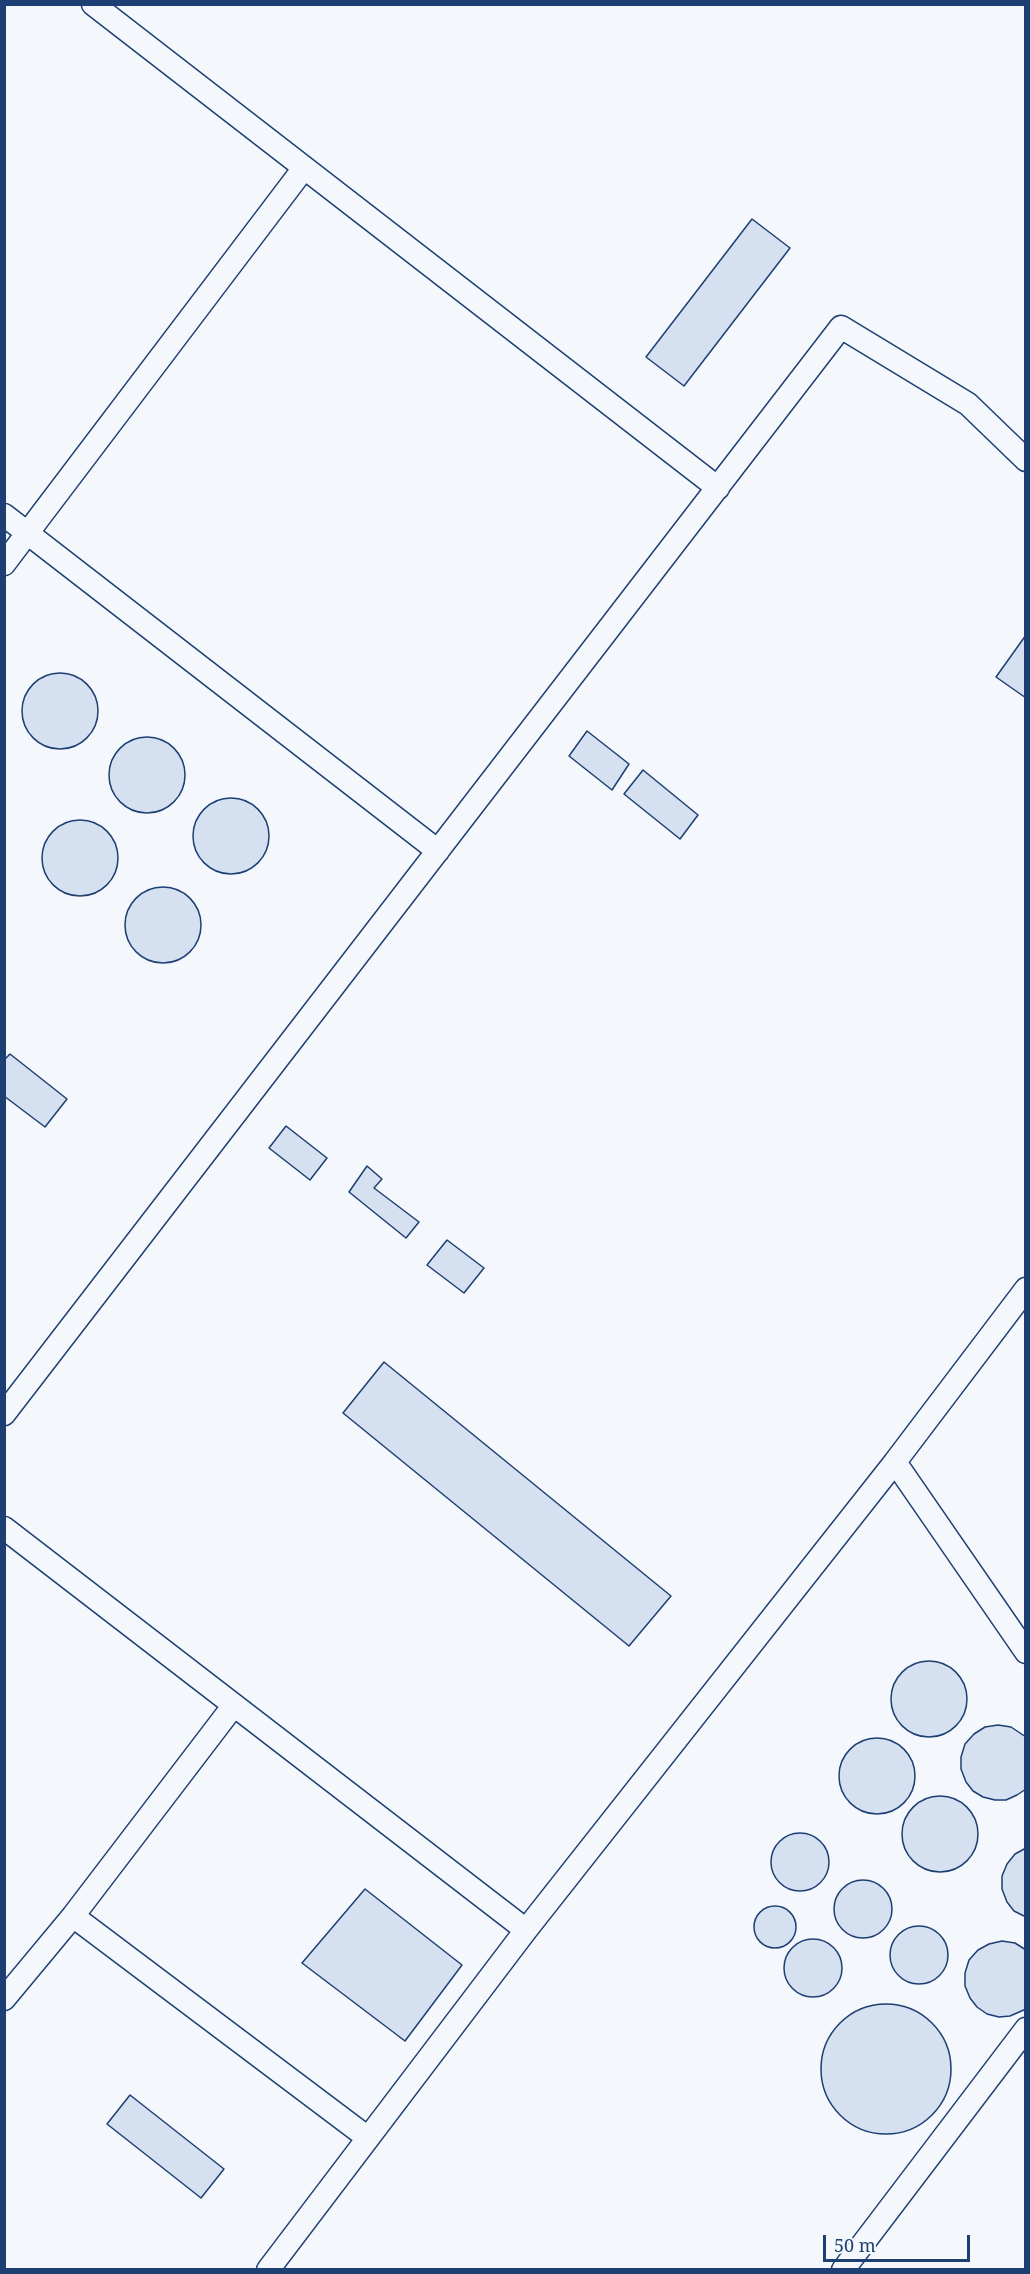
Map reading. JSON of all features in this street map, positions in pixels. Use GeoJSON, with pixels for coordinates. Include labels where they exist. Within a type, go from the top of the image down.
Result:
{"type":"FeatureCollection","features":[{"type":"Feature","properties":{"kind":"lane"},"geometry":{"type":"LineString","coordinates":[[93,4],[718,488]]}},
{"type":"Feature","properties":{"kind":"lane"},"geometry":{"type":"LineString","coordinates":[[4,564],[304,168]]}},
{"type":"Feature","properties":{"kind":"lane"},"geometry":{"type":"LineString","coordinates":[[4,1414],[841,327],[968,404],[1026,460]]}},
{"type":"Feature","properties":{"kind":"lane"},"geometry":{"type":"LineString","coordinates":[[4,515],[438,851]]}},
{"type":"Feature","properties":{"kind":"lane"},"geometry":{"type":"LineString","coordinates":[[268,2270],[526,1930],[895,1462],[1026,1289]]}},
{"type":"Feature","properties":{"kind":"lane"},"geometry":{"type":"LineString","coordinates":[[895,1462],[1026,1652]]}},
{"type":"Feature","properties":{"kind":"lane"},"geometry":{"type":"LineString","coordinates":[[4,1528],[526,1930]]}},
{"type":"Feature","properties":{"kind":"lane"},"geometry":{"type":"LineString","coordinates":[[4,1999],[73,1916],[234,1705]]}},
{"type":"Feature","properties":{"kind":"lane"},"geometry":{"type":"LineString","coordinates":[[73,1916],[368,2138]]}},
{"type":"Feature","properties":{"kind":"lane"},"geometry":{"type":"LineString","coordinates":[[843,2270],[1026,2029]]}},
{"type":"Feature","properties":{"kind":"building"},"geometry":{"type":"Polygon","coordinates":[[[752,219],[790,248],[684,386],[646,357],[752,219]]]}},
{"type":"Feature","properties":{"kind":"building"},"geometry":{"type":"Polygon","coordinates":[[[1026,635],[1026,698],[996,677],[1026,635]]]}},
{"type":"Feature","properties":{"kind":"building"},"geometry":{"type":"Polygon","coordinates":[[[60,673],[74,676],[87,684],[95,697],[98,711],[95,725],[87,738],[74,746],[60,749],[46,746],[33,738],[25,725],[22,711],[25,697],[33,684],[46,676],[60,673]]]}},
{"type":"Feature","properties":{"kind":"building"},"geometry":{"type":"Polygon","coordinates":[[[587,731],[629,764],[612,790],[569,756],[587,731]]]}},
{"type":"Feature","properties":{"kind":"building"},"geometry":{"type":"Polygon","coordinates":[[[147,737],[161,740],[174,748],[182,761],[185,775],[182,789],[174,802],[161,810],[147,813],[133,810],[120,802],[112,789],[109,775],[112,761],[120,748],[133,740],[147,737]]]}},
{"type":"Feature","properties":{"kind":"building"},"geometry":{"type":"Polygon","coordinates":[[[643,770],[698,815],[680,839],[624,794],[643,770]]]}},
{"type":"Feature","properties":{"kind":"building"},"geometry":{"type":"Polygon","coordinates":[[[231,798],[245,801],[258,809],[266,822],[269,836],[266,850],[258,863],[245,871],[231,874],[217,871],[204,863],[196,850],[193,836],[196,822],[204,809],[217,801],[231,798]]]}},
{"type":"Feature","properties":{"kind":"building"},"geometry":{"type":"Polygon","coordinates":[[[80,820],[94,823],[107,831],[115,844],[118,858],[115,872],[107,885],[94,893],[80,896],[66,893],[53,885],[45,872],[42,858],[45,844],[53,831],[66,823],[80,820]]]}},
{"type":"Feature","properties":{"kind":"building"},"geometry":{"type":"Polygon","coordinates":[[[163,887],[177,890],[190,898],[198,911],[201,925],[198,939],[190,952],[177,960],[163,963],[149,960],[136,952],[128,939],[125,925],[128,911],[136,898],[149,890],[163,887]]]}},
{"type":"Feature","properties":{"kind":"building"},"geometry":{"type":"Polygon","coordinates":[[[10,1054],[67,1099],[45,1127],[4,1096],[4,1060],[10,1054]]]}},
{"type":"Feature","properties":{"kind":"building"},"geometry":{"type":"Polygon","coordinates":[[[286,1126],[327,1158],[310,1180],[269,1148],[286,1126]]]}},
{"type":"Feature","properties":{"kind":"building"},"geometry":{"type":"Polygon","coordinates":[[[367,1166],[382,1179],[374,1188],[419,1222],[406,1238],[349,1192],[367,1166]]]}},
{"type":"Feature","properties":{"kind":"building"},"geometry":{"type":"Polygon","coordinates":[[[447,1240],[484,1268],[464,1293],[427,1265],[447,1240]]]}},
{"type":"Feature","properties":{"kind":"building"},"geometry":{"type":"Polygon","coordinates":[[[384,1362],[671,1596],[629,1646],[343,1413],[384,1362]]]}},
{"type":"Feature","properties":{"kind":"building"},"geometry":{"type":"Polygon","coordinates":[[[929,1661],[943,1664],[956,1672],[964,1685],[967,1699],[964,1713],[956,1726],[943,1734],[929,1737],[915,1734],[902,1726],[894,1713],[891,1699],[894,1685],[902,1672],[915,1664],[929,1661]]]}},
{"type":"Feature","properties":{"kind":"building"},"geometry":{"type":"Polygon","coordinates":[[[998,1725],[1011,1727],[1026,1737],[1026,1789],[1006,1800],[983,1797],[973,1791],[966,1782],[961,1769],[961,1757],[965,1744],[985,1727],[998,1725]]]}},
{"type":"Feature","properties":{"kind":"building"},"geometry":{"type":"Polygon","coordinates":[[[877,1738],[891,1741],[904,1749],[912,1762],[915,1776],[912,1790],[904,1803],[891,1811],[877,1814],[863,1811],[850,1803],[842,1790],[839,1776],[842,1762],[850,1749],[863,1741],[877,1738]]]}},
{"type":"Feature","properties":{"kind":"building"},"geometry":{"type":"Polygon","coordinates":[[[940,1796],[954,1799],[967,1807],[975,1820],[978,1834],[975,1848],[967,1861],[954,1869],[940,1872],[926,1869],[913,1861],[905,1848],[902,1834],[905,1820],[913,1807],[926,1799],[940,1796]]]}},
{"type":"Feature","properties":{"kind":"building"},"geometry":{"type":"Polygon","coordinates":[[[800,1833],[811,1835],[824,1846],[829,1862],[827,1873],[816,1886],[800,1891],[789,1889],[776,1878],[771,1862],[773,1851],[784,1838],[800,1833]]]}},
{"type":"Feature","properties":{"kind":"building"},"geometry":{"type":"Polygon","coordinates":[[[1026,1848],[1026,1917],[1014,1911],[1007,1902],[1002,1889],[1002,1876],[1007,1864],[1015,1854],[1026,1848]]]}},
{"type":"Feature","properties":{"kind":"building"},"geometry":{"type":"Polygon","coordinates":[[[863,1880],[874,1882],[887,1893],[892,1909],[890,1920],[879,1933],[863,1938],[852,1936],[839,1925],[834,1909],[836,1898],[847,1885],[863,1880]]]}},
{"type":"Feature","properties":{"kind":"building"},"geometry":{"type":"Polygon","coordinates":[[[365,1889],[462,1965],[405,2041],[302,1963],[365,1889]]]}},
{"type":"Feature","properties":{"kind":"building"},"geometry":{"type":"Polygon","coordinates":[[[775,1906],[783,1907],[790,1912],[795,1919],[795,1935],[790,1942],[783,1947],[775,1948],[767,1947],[760,1942],[755,1935],[754,1927],[755,1919],[760,1912],[767,1907],[775,1906]]]}},
{"type":"Feature","properties":{"kind":"building"},"geometry":{"type":"Polygon","coordinates":[[[919,1926],[930,1928],[943,1939],[948,1955],[946,1966],[935,1979],[919,1984],[908,1982],[895,1971],[890,1955],[892,1944],[903,1931],[919,1926]]]}},
{"type":"Feature","properties":{"kind":"building"},"geometry":{"type":"Polygon","coordinates":[[[813,1939],[824,1941],[837,1952],[842,1968],[840,1979],[829,1992],[813,1997],[802,1995],[789,1984],[784,1968],[786,1957],[797,1944],[813,1939]]]}},
{"type":"Feature","properties":{"kind":"building"},"geometry":{"type":"Polygon","coordinates":[[[1002,1941],[1015,1943],[1026,1950],[1026,2009],[1010,2016],[999,2017],[987,2014],[970,1998],[965,1986],[965,1973],[969,1960],[978,1950],[1002,1941]]]}},
{"type":"Feature","properties":{"kind":"building"},"geometry":{"type":"Polygon","coordinates":[[[886,2004],[911,2009],[932,2023],[946,2044],[951,2069],[946,2094],[932,2115],[911,2129],[886,2134],[861,2129],[840,2115],[826,2094],[821,2069],[826,2044],[840,2023],[861,2009],[886,2004]]]}},
{"type":"Feature","properties":{"kind":"building"},"geometry":{"type":"Polygon","coordinates":[[[130,2095],[224,2169],[201,2198],[107,2124],[130,2095]]]}}]}
